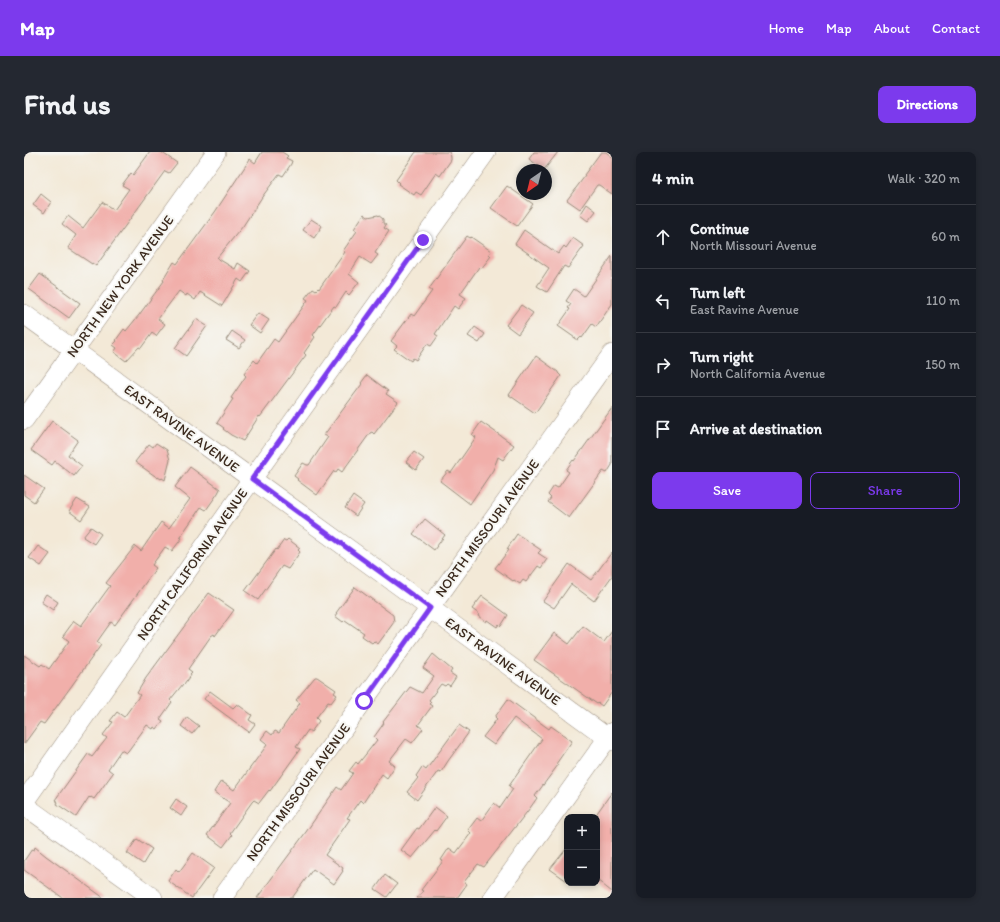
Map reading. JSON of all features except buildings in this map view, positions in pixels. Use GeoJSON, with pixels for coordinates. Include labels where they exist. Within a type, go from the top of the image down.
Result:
{"type":"FeatureCollection","features":[{"type":"Feature","properties":{"kind":"street","name":"NORTH NEW YORK AVENUE"},"geometry":{"type":"LineString","coordinates":[[24,420],[216,152]]}},
{"type":"Feature","properties":{"kind":"street","name":"NORTH CALIFORNIA AVENUE"},"geometry":{"type":"LineString","coordinates":[[24,802],[252,479],[486,152]]}},
{"type":"Feature","properties":{"kind":"street","name":"EAST RAVINE AVENUE"},"geometry":{"type":"LineString","coordinates":[[24,314],[610,737]]}},
{"type":"Feature","properties":{"kind":"street","name":"NORTH MISSOURI AVENUE"},"geometry":{"type":"LineString","coordinates":[[222,898],[612,354]]}},
{"type":"Feature","properties":{"kind":"street"},"geometry":{"type":"LineString","coordinates":[[493,898],[610,737]]}},
{"type":"Feature","properties":{"kind":"street"},"geometry":{"type":"LineString","coordinates":[[24,805],[153,898]]}},
{"type":"Feature","properties":{"kind":"route"},"geometry":{"type":"LineString","coordinates":[[364,701],[430,608],[252,479],[423,240]]}}]}
